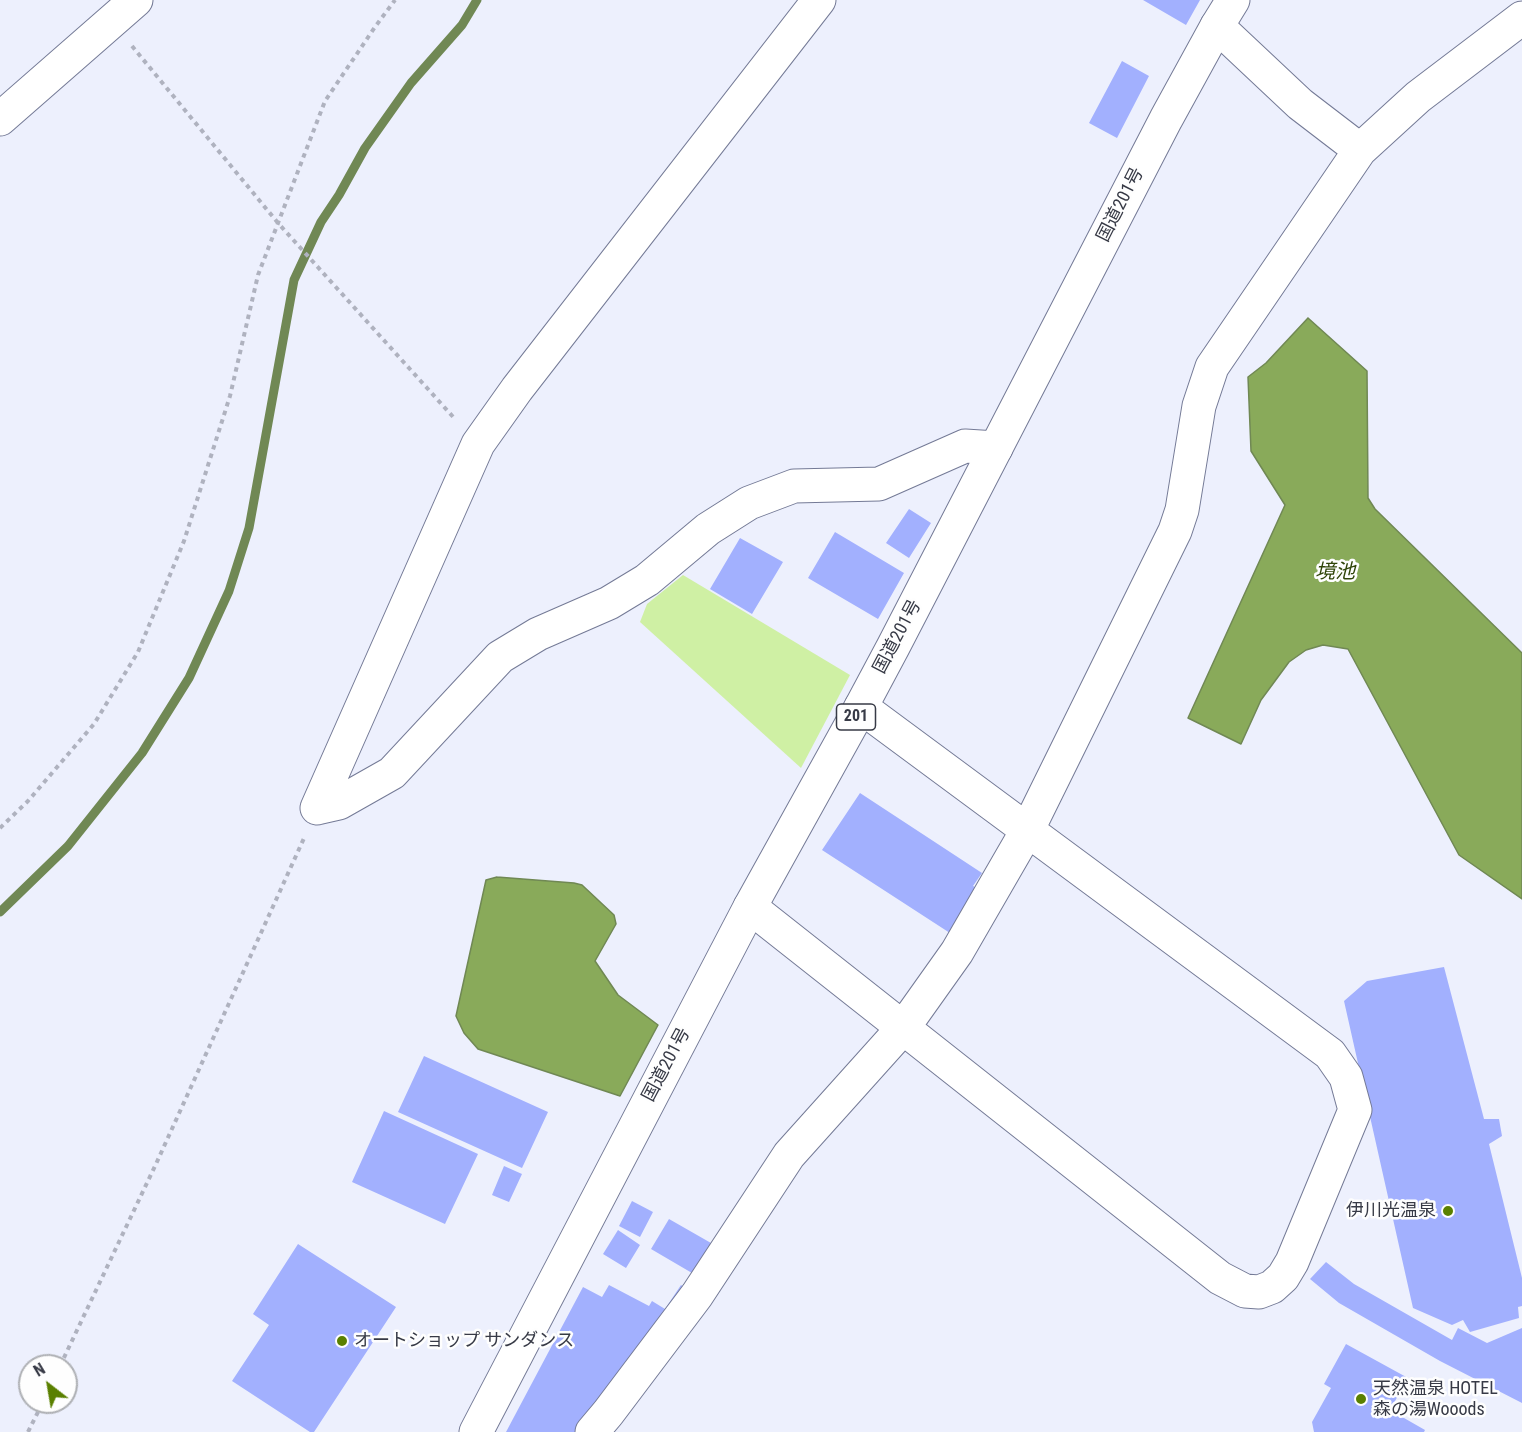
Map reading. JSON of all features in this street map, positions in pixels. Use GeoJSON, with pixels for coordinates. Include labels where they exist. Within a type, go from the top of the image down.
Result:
{"type":"FeatureCollection","features":[{"type":"Feature","properties":{"kind":"main road"},"geometry":{"type":"LineString","coordinates":[[0,119],[136,0]]}},
{"type":"Feature","properties":{"kind":"main road"},"geometry":{"type":"LineString","coordinates":[[317,808],[478,444],[517,389],[819,0]]}},
{"type":"Feature","properties":{"kind":"main road"},"geometry":{"type":"LineString","coordinates":[[1225,13],[1300,104],[1360,150]]}},
{"type":"Feature","properties":{"kind":"main road","name":"国道201号"},"geometry":{"type":"LineString","coordinates":[[476,1432],[750,907],[861,707],[1155,141],[1225,13]]}},
{"type":"Feature","properties":{"kind":"main road"},"geometry":{"type":"LineString","coordinates":[[592,1432],[697,1295],[789,1155],[903,1028],[957,952],[1028,830],[1175,531],[1182,510],[1199,406],[1212,367],[1360,150],[1418,97],[1522,18]]}},
{"type":"Feature","properties":{"kind":"main road"},"geometry":{"type":"LineString","coordinates":[[317,808],[339,803],[392,773],[500,657],[538,634],[609,603],[647,580],[708,529],[749,503],[794,486],[879,484],[965,446],[996,448]]}},
{"type":"Feature","properties":{"kind":"main road"},"geometry":{"type":"LineString","coordinates":[[750,907],[1220,1278],[1245,1291],[1259,1292],[1272,1287],[1283,1277],[1292,1262],[1355,1110],[1346,1077],[1330,1054],[861,707]]}},
{"type":"Feature","properties":{"kind":"path"},"geometry":{"type":"LineString","coordinates":[[0,828],[28,801],[94,724],[138,652],[184,541],[230,396],[258,275],[325,100],[395,0]]}},
{"type":"Feature","properties":{"kind":"path"},"geometry":{"type":"LineString","coordinates":[[112,21],[278,223],[478,444]]}},
{"type":"Feature","properties":{"kind":"path"},"geometry":{"type":"LineString","coordinates":[[66,1354],[161,1153],[317,808]]}},
{"type":"Feature","properties":{"kind":"path"},"geometry":{"type":"LineString","coordinates":[[28,1432],[37,1414]]}},
{"type":"Feature","properties":{"kind":"shaded area"},"geometry":{"type":"Polygon","coordinates":[[[683,575],[850,675],[801,768],[640,622],[647,604],[683,575]]]}},
{"type":"Feature","properties":{"kind":"water","name":"境池"},"geometry":{"type":"Polygon","coordinates":[[[1308,318],[1367,371],[1368,498],[1375,509],[1522,653],[1522,899],[1459,855],[1348,649],[1323,645],[1306,650],[1289,662],[1261,700],[1241,744],[1188,718],[1285,505],[1251,451],[1248,377],[1266,363],[1308,318]]]}},
{"type":"Feature","properties":{"kind":"water"},"geometry":{"type":"Polygon","coordinates":[[[497,877],[582,885],[614,915],[616,924],[595,961],[618,995],[658,1025],[620,1096],[478,1049],[464,1033],[456,1016],[486,880],[497,877]]]}},
{"type":"Feature","properties":{"kind":"building"},"geometry":{"type":"Polygon","coordinates":[[[1143,0],[1200,0],[1186,25],[1143,0]]]}},
{"type":"Feature","properties":{"kind":"building"},"geometry":{"type":"Polygon","coordinates":[[[1122,61],[1149,76],[1117,138],[1089,123],[1122,61]]]}},
{"type":"Feature","properties":{"kind":"building"},"geometry":{"type":"Polygon","coordinates":[[[909,509],[931,523],[909,558],[886,543],[909,509]]]}},
{"type":"Feature","properties":{"kind":"building"},"geometry":{"type":"Polygon","coordinates":[[[835,532],[904,573],[878,619],[808,578],[835,532]]]}},
{"type":"Feature","properties":{"kind":"building"},"geometry":{"type":"Polygon","coordinates":[[[740,538],[783,562],[752,614],[710,589],[740,538]]]}},
{"type":"Feature","properties":{"kind":"building"},"geometry":{"type":"Polygon","coordinates":[[[860,793],[982,873],[973,886],[982,891],[953,935],[822,850],[860,793]]]}},
{"type":"Feature","properties":{"kind":"building","name":"伊川光温泉"},"geometry":{"type":"Polygon","coordinates":[[[1444,967],[1484,1119],[1499,1119],[1502,1136],[1489,1144],[1522,1278],[1522,1306],[1518,1307],[1519,1318],[1470,1332],[1463,1320],[1452,1325],[1413,1308],[1344,1001],[1367,981],[1444,967]]]}},
{"type":"Feature","properties":{"kind":"building"},"geometry":{"type":"Polygon","coordinates":[[[424,1056],[548,1112],[522,1168],[398,1112],[424,1056]]]}},
{"type":"Feature","properties":{"kind":"building"},"geometry":{"type":"Polygon","coordinates":[[[384,1111],[478,1154],[445,1224],[352,1182],[384,1111]]]}},
{"type":"Feature","properties":{"kind":"building"},"geometry":{"type":"Polygon","coordinates":[[[504,1166],[522,1174],[509,1202],[492,1195],[504,1166]]]}},
{"type":"Feature","properties":{"kind":"building"},"geometry":{"type":"Polygon","coordinates":[[[632,1201],[653,1212],[640,1237],[619,1226],[632,1201]]]}},
{"type":"Feature","properties":{"kind":"building"},"geometry":{"type":"Polygon","coordinates":[[[669,1219],[711,1243],[692,1273],[651,1249],[669,1219]]]}},
{"type":"Feature","properties":{"kind":"building"},"geometry":{"type":"Polygon","coordinates":[[[618,1230],[640,1245],[626,1268],[603,1254],[618,1230]]]}},
{"type":"Feature","properties":{"kind":"building"},"geometry":{"type":"Polygon","coordinates":[[[298,1244],[396,1307],[314,1432],[310,1432],[232,1381],[269,1325],[253,1314],[298,1244]]]}},
{"type":"Feature","properties":{"kind":"building"},"geometry":{"type":"Polygon","coordinates":[[[1326,1262],[1354,1284],[1452,1340],[1458,1328],[1487,1343],[1522,1328],[1522,1403],[1440,1361],[1339,1303],[1310,1279],[1326,1262]]]}},
{"type":"Feature","properties":{"kind":"building"},"geometry":{"type":"Polygon","coordinates":[[[609,1285],[649,1306],[652,1301],[665,1309],[681,1285],[692,1292],[586,1432],[506,1432],[583,1287],[602,1297],[609,1285]]]}},
{"type":"Feature","properties":{"kind":"building","name":"天然温泉 HOTEL 森の湯Wooods"},"geometry":{"type":"Polygon","coordinates":[[[1346,1344],[1408,1378],[1390,1410],[1425,1430],[1424,1432],[1314,1432],[1312,1422],[1331,1388],[1324,1384],[1346,1344]]]}},
{"type":"Feature","properties":{"kind":"waterway"},"geometry":{"type":"LineString","coordinates":[[0,912],[68,846],[142,753],[189,678],[229,591],[249,528],[294,280],[321,222],[365,148],[411,83],[462,25],[477,0]]}},
{"type":"Feature","properties":{"kind":"place","name":"伊川光温泉"},"geometry":{"type":"Point","coordinates":[1448,1211]}},
{"type":"Feature","properties":{"kind":"place","name":"オートショップ サンダンス"},"geometry":{"type":"Point","coordinates":[342,1341]}},
{"type":"Feature","properties":{"kind":"place","name":"天然温泉 HOTEL 森の湯Wooods"},"geometry":{"type":"Point","coordinates":[1361,1399]}}]}
